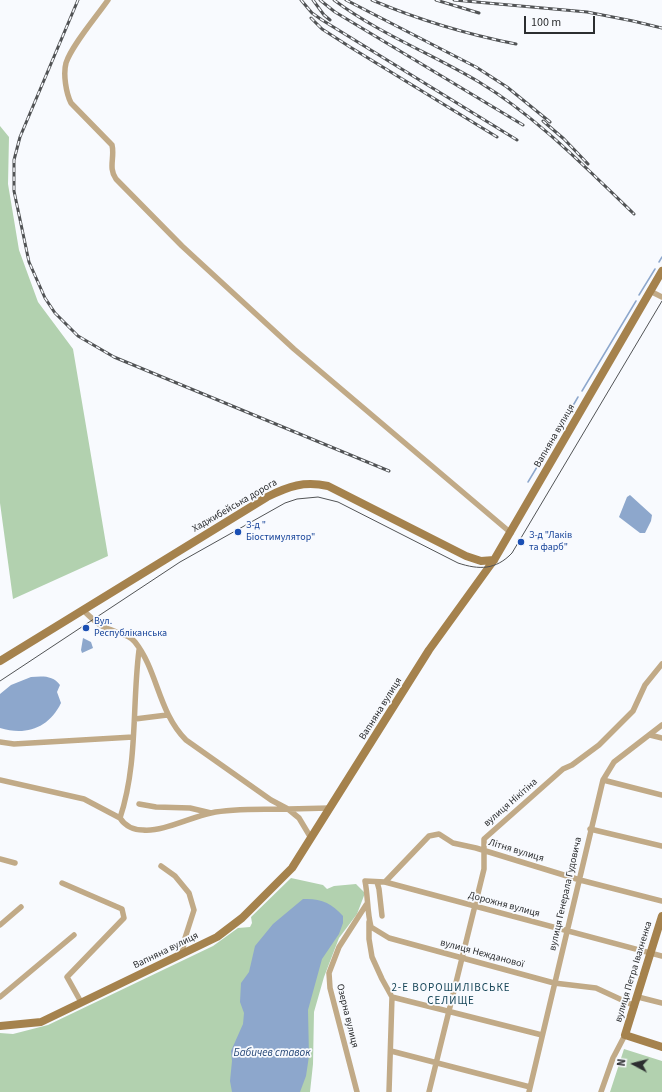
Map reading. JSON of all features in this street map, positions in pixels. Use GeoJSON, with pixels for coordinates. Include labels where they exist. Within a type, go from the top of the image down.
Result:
{"type":"FeatureCollection","features":[{"type":"Feature","properties":{"kind":"street"},"geometry":{"type":"LineString","coordinates":[[108,0],[73,50],[67,62],[65,71],[68,95],[71,103],[112,145],[114,154],[111,171],[116,179],[182,246],[294,349],[511,533]]}},
{"type":"Feature","properties":{"kind":"street","name":"Вапняна вулиця"},"geometry":{"type":"LineString","coordinates":[[0,1026],[41,1022],[217,937],[242,918],[292,868],[429,650],[494,560],[511,533],[662,271]]}},
{"type":"Feature","properties":{"kind":"street"},"geometry":{"type":"LineString","coordinates":[[650,291],[662,297]]}},
{"type":"Feature","properties":{"kind":"street","name":"Хаджибейська дорога"},"geometry":{"type":"LineString","coordinates":[[0,661],[267,496],[283,489],[312,483],[328,486],[466,556],[481,561],[494,560]]}},
{"type":"Feature","properties":{"kind":"street"},"geometry":{"type":"LineString","coordinates":[[84,610],[98,624],[131,639],[139,649],[168,715],[178,733],[270,800],[288,809],[299,818],[311,838]]}},
{"type":"Feature","properties":{"kind":"street"},"geometry":{"type":"LineString","coordinates":[[120,818],[127,788],[133,737],[139,649]]}},
{"type":"Feature","properties":{"kind":"street","name":"вулиця Нікітіна"},"geometry":{"type":"LineString","coordinates":[[429,1092],[484,869],[483,842],[486,836],[563,769],[572,765],[599,745],[633,711],[645,685],[662,664]]}},
{"type":"Feature","properties":{"kind":"street"},"geometry":{"type":"LineString","coordinates":[[135,719],[168,715]]}},
{"type":"Feature","properties":{"kind":"street","name":"вулиця Генерала Гудовича"},"geometry":{"type":"LineString","coordinates":[[530,1089],[554,983],[580,880],[590,829],[603,780],[614,762],[662,725]]}},
{"type":"Feature","properties":{"kind":"street"},"geometry":{"type":"LineString","coordinates":[[650,735],[662,738]]}},
{"type":"Feature","properties":{"kind":"street"},"geometry":{"type":"LineString","coordinates":[[0,742],[14,744],[133,737]]}},
{"type":"Feature","properties":{"kind":"street"},"geometry":{"type":"LineString","coordinates":[[0,780],[84,799],[120,818],[123,823],[132,828],[144,831],[212,813],[330,808]]}},
{"type":"Feature","properties":{"kind":"street"},"geometry":{"type":"LineString","coordinates":[[603,780],[662,795]]}},
{"type":"Feature","properties":{"kind":"street"},"geometry":{"type":"LineString","coordinates":[[139,804],[156,807],[190,808],[212,813]]}},
{"type":"Feature","properties":{"kind":"street"},"geometry":{"type":"LineString","coordinates":[[590,829],[662,846]]}},
{"type":"Feature","properties":{"kind":"street","name":"Літня вулиця"},"geometry":{"type":"LineString","coordinates":[[385,882],[429,836],[439,834],[453,844],[484,851],[580,880],[662,901]]}},
{"type":"Feature","properties":{"kind":"street"},"geometry":{"type":"LineString","coordinates":[[0,859],[15,863]]}},
{"type":"Feature","properties":{"kind":"street"},"geometry":{"type":"LineString","coordinates":[[161,866],[175,876],[189,893],[194,910],[185,938],[182,954]]}},
{"type":"Feature","properties":{"kind":"street","name":"Дорожня вулиця"},"geometry":{"type":"LineString","coordinates":[[365,881],[385,882],[662,956]]}},
{"type":"Feature","properties":{"kind":"street","name":"вулиця Нежданової"},"geometry":{"type":"LineString","coordinates":[[365,881],[367,894],[366,905],[371,926],[389,938],[554,983],[596,988],[635,1006]]}},
{"type":"Feature","properties":{"kind":"street"},"geometry":{"type":"LineString","coordinates":[[377,882],[382,916]]}},
{"type":"Feature","properties":{"kind":"street"},"geometry":{"type":"LineString","coordinates":[[62,883],[122,909],[124,918],[67,977],[81,1002]]}},
{"type":"Feature","properties":{"kind":"street","name":"Озерна вулиця"},"geometry":{"type":"LineString","coordinates":[[357,1092],[330,988],[329,973],[339,947],[366,905]]}},
{"type":"Feature","properties":{"kind":"street"},"geometry":{"type":"LineString","coordinates":[[0,925],[21,907]]}},
{"type":"Feature","properties":{"kind":"street","name":"вулиця Петра Івахненка"},"geometry":{"type":"LineString","coordinates":[[625,1035],[652,953],[662,916]]}},
{"type":"Feature","properties":{"kind":"street"},"geometry":{"type":"LineString","coordinates":[[370,920],[368,939],[372,957],[392,997],[389,1092]]}},
{"type":"Feature","properties":{"kind":"street"},"geometry":{"type":"LineString","coordinates":[[0,997],[74,935]]}},
{"type":"Feature","properties":{"kind":"street"},"geometry":{"type":"LineString","coordinates":[[392,997],[542,1035]]}},
{"type":"Feature","properties":{"kind":"street"},"geometry":{"type":"LineString","coordinates":[[638,997],[662,1003]]}},
{"type":"Feature","properties":{"kind":"street"},"geometry":{"type":"LineString","coordinates":[[601,1092],[613,1058],[625,1035],[662,1047]]}},
{"type":"Feature","properties":{"kind":"street"},"geometry":{"type":"LineString","coordinates":[[391,1052],[530,1089]]}},
{"type":"Feature","properties":{"kind":"green space"},"geometry":{"type":"Polygon","coordinates":[[[0,126],[9,137],[8,184],[19,250],[38,302],[73,349],[108,556],[13,599],[0,503],[0,126]]]}},
{"type":"Feature","properties":{"kind":"green space"},"geometry":{"type":"Polygon","coordinates":[[[291,878],[323,885],[327,889],[334,886],[356,884],[365,893],[357,914],[339,938],[324,977],[314,1012],[313,1064],[310,1092],[0,1092],[0,1033],[13,1034],[48,1025],[213,946],[238,928],[250,927],[252,923],[251,917],[291,878]]]}},
{"type":"Feature","properties":{"kind":"green space"},"geometry":{"type":"Polygon","coordinates":[[[624,1049],[662,1061],[662,1092],[610,1092],[624,1049]]]}},
{"type":"Feature","properties":{"kind":"water"},"geometry":{"type":"Polygon","coordinates":[[[630,495],[652,515],[651,521],[645,533],[640,533],[619,517],[627,497],[630,495]]]}},
{"type":"Feature","properties":{"kind":"water"},"geometry":{"type":"Polygon","coordinates":[[[83,638],[91,642],[93,648],[82,653],[81,650],[83,638]]]}},
{"type":"Feature","properties":{"kind":"water"},"geometry":{"type":"Polygon","coordinates":[[[43,676],[51,678],[60,685],[57,692],[61,703],[56,712],[50,719],[36,728],[19,731],[0,728],[0,694],[11,685],[31,677],[43,676]]]}},
{"type":"Feature","properties":{"kind":"water","name":"Бабичев ставок"},"geometry":{"type":"Polygon","coordinates":[[[303,899],[315,899],[325,902],[339,911],[343,916],[343,923],[339,934],[322,959],[308,1010],[309,1056],[306,1076],[300,1092],[232,1092],[230,1081],[232,1061],[231,1051],[243,1024],[244,1013],[240,1002],[241,983],[249,972],[255,946],[273,924],[303,899]]]}},
{"type":"Feature","properties":{"kind":"waterway"},"geometry":{"type":"LineString","coordinates":[[659,262],[662,257]]}},
{"type":"Feature","properties":{"kind":"waterway"},"geometry":{"type":"LineString","coordinates":[[639,295],[655,269]]}},
{"type":"Feature","properties":{"kind":"waterway"},"geometry":{"type":"LineString","coordinates":[[582,391],[636,301]]}},
{"type":"Feature","properties":{"kind":"waterway"},"geometry":{"type":"LineString","coordinates":[[553,440],[578,397]]}},
{"type":"Feature","properties":{"kind":"waterway"},"geometry":{"type":"LineString","coordinates":[[528,482],[549,447]]}},
{"type":"Feature","properties":{"kind":"tram line"},"geometry":{"type":"LineString","coordinates":[[0,681],[180,562],[285,503],[297,499],[318,497],[338,502],[458,563],[473,567],[487,567],[500,563],[512,553],[662,301]]}},
{"type":"Feature","properties":{"kind":"railway"},"geometry":{"type":"LineString","coordinates":[[78,0],[20,137],[14,160],[14,191],[29,262],[45,298],[55,313],[78,336],[114,357],[389,471]]}},
{"type":"Feature","properties":{"kind":"railway"},"geometry":{"type":"LineString","coordinates":[[301,0],[312,13],[322,20],[517,140]]}},
{"type":"Feature","properties":{"kind":"railway"},"geometry":{"type":"LineString","coordinates":[[313,0],[324,15],[330,20]]}},
{"type":"Feature","properties":{"kind":"railway"},"geometry":{"type":"LineString","coordinates":[[320,0],[335,12],[523,125]]}},
{"type":"Feature","properties":{"kind":"railway"},"geometry":{"type":"LineString","coordinates":[[334,0],[369,23],[479,82],[500,96],[541,127],[634,214]]}},
{"type":"Feature","properties":{"kind":"railway"},"geometry":{"type":"LineString","coordinates":[[346,0],[476,67],[507,87],[550,122]]}},
{"type":"Feature","properties":{"kind":"railway"},"geometry":{"type":"LineString","coordinates":[[372,0],[443,26],[516,44]]}},
{"type":"Feature","properties":{"kind":"railway"},"geometry":{"type":"LineString","coordinates":[[436,0],[479,13]]}},
{"type":"Feature","properties":{"kind":"railway"},"geometry":{"type":"LineString","coordinates":[[454,0],[587,12],[662,28]]}},
{"type":"Feature","properties":{"kind":"railway"},"geometry":{"type":"LineString","coordinates":[[311,18],[322,29],[350,47],[497,137]]}},
{"type":"Feature","properties":{"kind":"railway"},"geometry":{"type":"LineString","coordinates":[[543,121],[564,139],[588,164]]}},
{"type":"Feature","properties":{"kind":"place","name":"З-д \" Біостимулятор\""},"geometry":{"type":"Point","coordinates":[238,532]}},
{"type":"Feature","properties":{"kind":"place","name":"З-д \"Лаків та фарб\""},"geometry":{"type":"Point","coordinates":[521,542]}},
{"type":"Feature","properties":{"kind":"place","name":"Вул. Республіканська"},"geometry":{"type":"Point","coordinates":[86,628]}},
{"type":"Feature","properties":{"kind":"district","name":"2-Е ВОРОШИЛІВСЬКЕ СЕЛИЩЕ"},"geometry":{"type":"Point","coordinates":[451,995]}}]}
